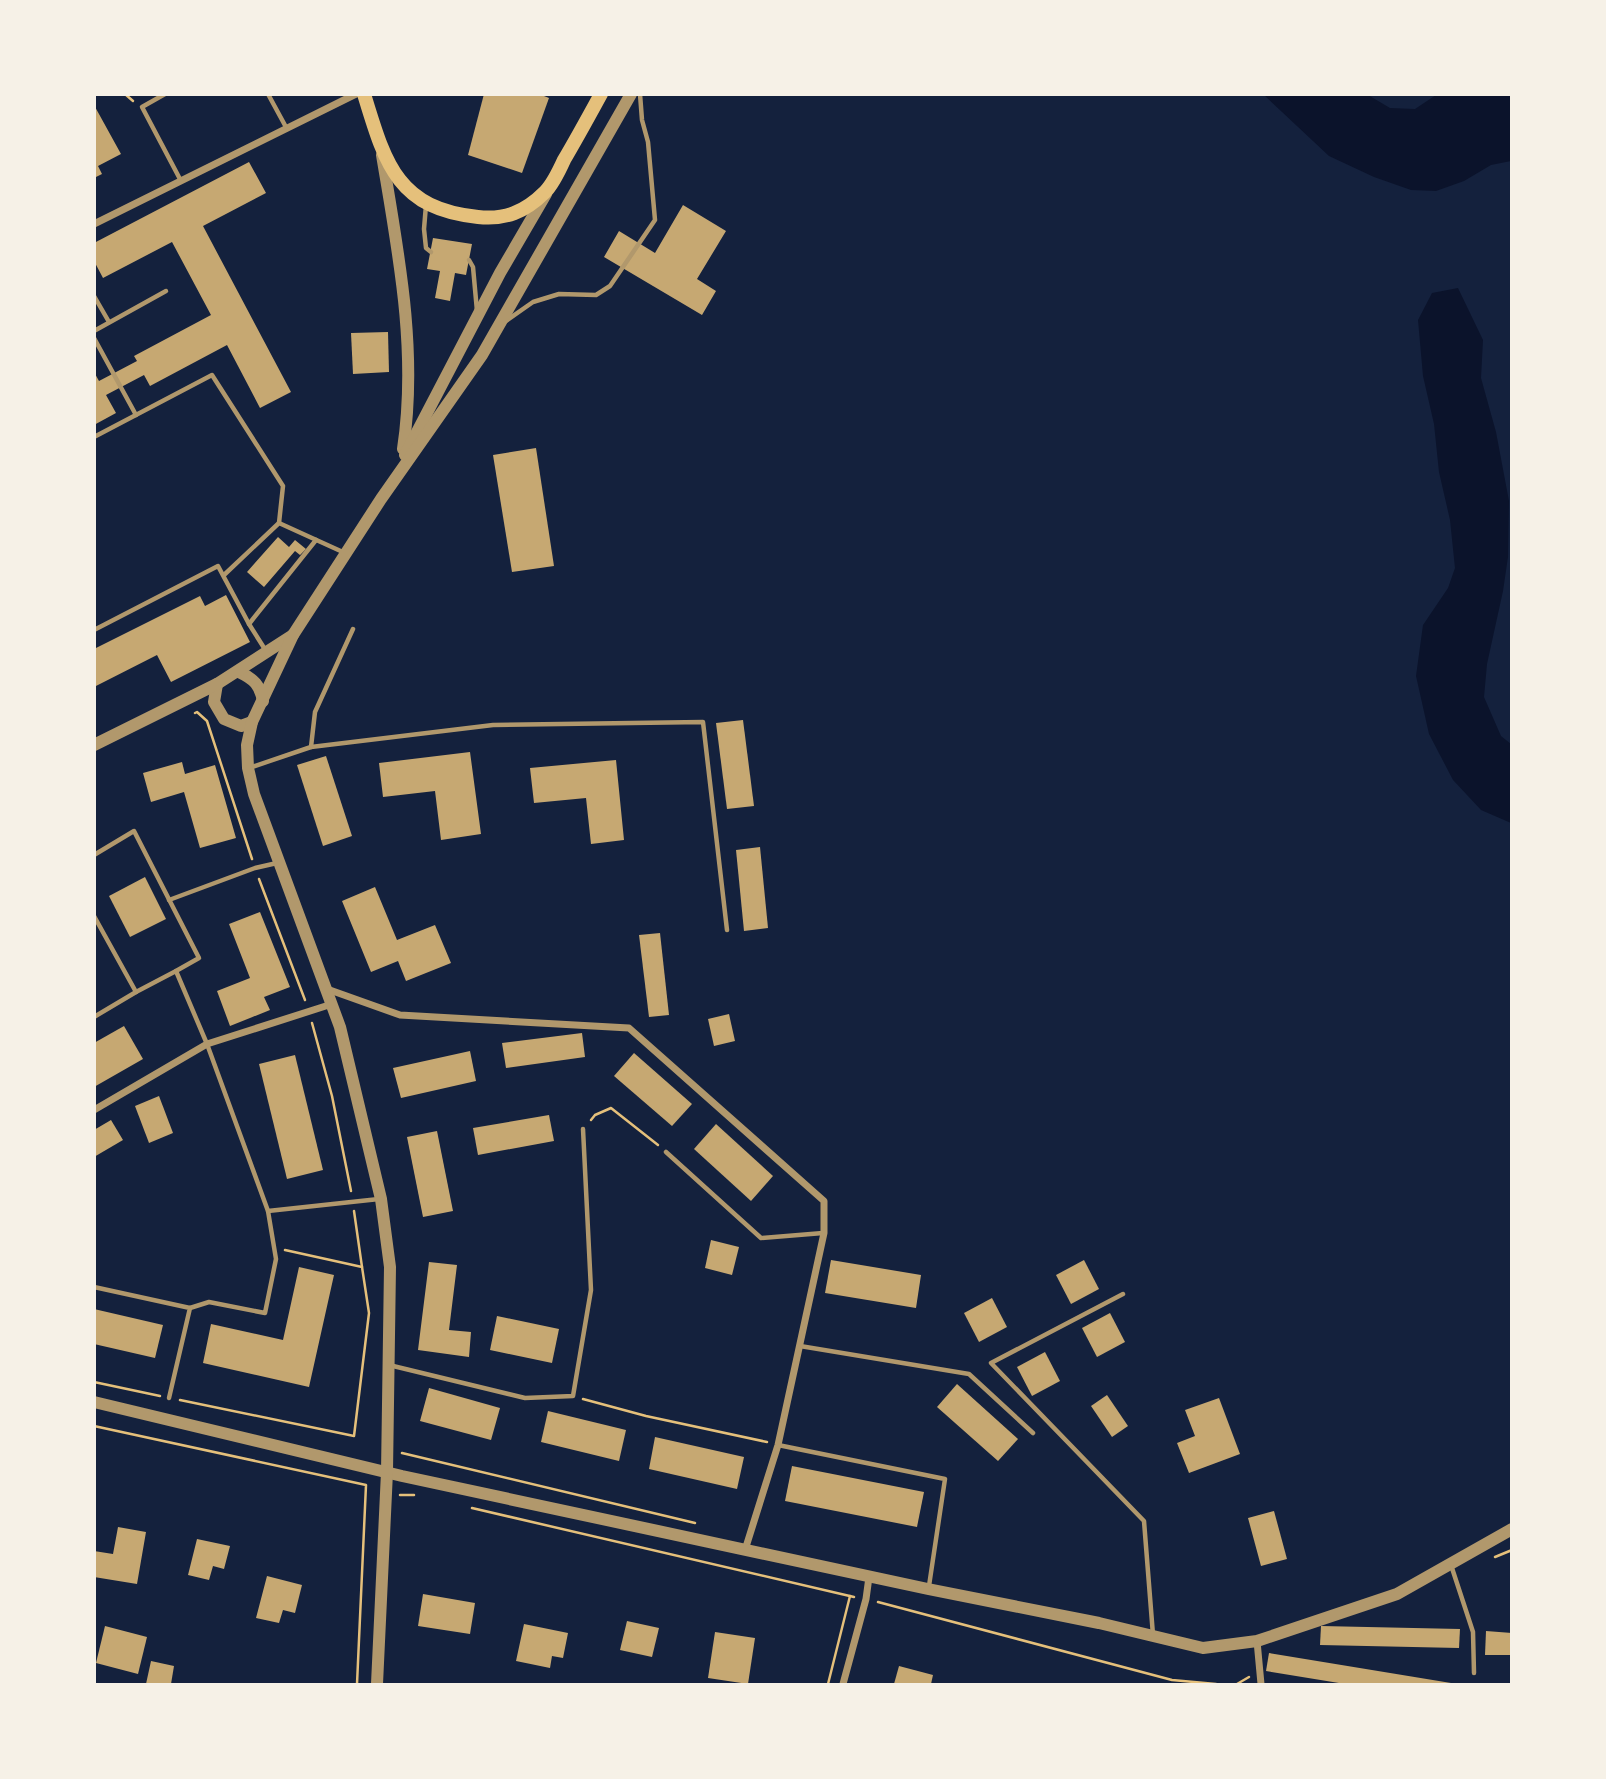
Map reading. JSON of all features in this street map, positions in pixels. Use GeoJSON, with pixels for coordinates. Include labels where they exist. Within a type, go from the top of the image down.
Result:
{"type":"FeatureCollection","features":[{"type":"Feature","properties":{"kind":"main road"},"geometry":{"type":"LineString","coordinates":[[364,94],[382,154],[409,192],[426,204],[455,215],[500,217],[528,208],[547,190],[601,94]]}},
{"type":"Feature","properties":{"kind":"street"},"geometry":{"type":"LineString","coordinates":[[94,224],[356,94]]}},
{"type":"Feature","properties":{"kind":"street"},"geometry":{"type":"LineString","coordinates":[[377,1685],[387,1472],[390,1267],[381,1199],[332,1004],[277,863],[254,794],[248,768],[247,745],[252,722],[293,635],[500,326],[631,94]]}},
{"type":"Feature","properties":{"kind":"street"},"geometry":{"type":"LineString","coordinates":[[382,154],[400,262],[407,328],[407,424],[403,449],[394,475]]}},
{"type":"Feature","properties":{"kind":"street"},"geometry":{"type":"LineString","coordinates":[[382,499],[477,315],[547,190]]}},
{"type":"Feature","properties":{"kind":"street"},"geometry":{"type":"LineString","coordinates":[[94,745],[239,672],[293,635]]}},
{"type":"Feature","properties":{"kind":"street"},"geometry":{"type":"LineString","coordinates":[[239,672],[256,681],[263,702]]}},
{"type":"Feature","properties":{"kind":"street"},"geometry":{"type":"LineString","coordinates":[[217,684],[214,702],[224,719],[241,726],[252,722]]}},
{"type":"Feature","properties":{"kind":"street"},"geometry":{"type":"LineString","coordinates":[[327,989],[400,1015],[629,1028],[824,1201],[824,1233],[778,1445],[745,1550]]}},
{"type":"Feature","properties":{"kind":"street"},"geometry":{"type":"LineString","coordinates":[[94,1110],[207,1044],[332,1004]]}},
{"type":"Feature","properties":{"kind":"street"},"geometry":{"type":"LineString","coordinates":[[94,1402],[387,1472],[928,1590],[1099,1623],[1203,1648],[1257,1641],[1397,1594],[1511,1529]]}},
{"type":"Feature","properties":{"kind":"street"},"geometry":{"type":"LineString","coordinates":[[844,1685],[869,1577]]}},
{"type":"Feature","properties":{"kind":"street"},"geometry":{"type":"LineString","coordinates":[[1257,1641],[1261,1685]]}},
{"type":"Feature","properties":{"kind":"lane"},"geometry":{"type":"LineString","coordinates":[[164,94],[142,107],[181,181]]}},
{"type":"Feature","properties":{"kind":"lane"},"geometry":{"type":"LineString","coordinates":[[268,94],[287,129]]}},
{"type":"Feature","properties":{"kind":"lane"},"geometry":{"type":"LineString","coordinates":[[500,326],[533,302],[559,294],[596,295],[610,286],[655,220],[648,142],[642,120],[640,94]]}},
{"type":"Feature","properties":{"kind":"lane"},"geometry":{"type":"LineString","coordinates":[[426,204],[424,229],[426,247],[431,251]]}},
{"type":"Feature","properties":{"kind":"lane"},"geometry":{"type":"LineString","coordinates":[[469,260],[473,267],[477,315]]}},
{"type":"Feature","properties":{"kind":"lane"},"geometry":{"type":"LineString","coordinates":[[94,331],[166,291]]}},
{"type":"Feature","properties":{"kind":"lane"},"geometry":{"type":"LineString","coordinates":[[94,296],[109,322]]}},
{"type":"Feature","properties":{"kind":"lane"},"geometry":{"type":"LineString","coordinates":[[94,338],[136,415]]}},
{"type":"Feature","properties":{"kind":"lane"},"geometry":{"type":"LineString","coordinates":[[94,437],[212,375],[283,486],[279,523],[223,575]]}},
{"type":"Feature","properties":{"kind":"lane"},"geometry":{"type":"LineString","coordinates":[[279,523],[346,554]]}},
{"type":"Feature","properties":{"kind":"lane"},"geometry":{"type":"LineString","coordinates":[[249,624],[316,540]]}},
{"type":"Feature","properties":{"kind":"lane"},"geometry":{"type":"LineString","coordinates":[[94,630],[218,566],[267,653]]}},
{"type":"Feature","properties":{"kind":"lane"},"geometry":{"type":"LineString","coordinates":[[311,747],[315,712],[353,629]]}},
{"type":"Feature","properties":{"kind":"lane"},"geometry":{"type":"LineString","coordinates":[[248,768],[311,747],[493,725],[703,722],[727,930]]}},
{"type":"Feature","properties":{"kind":"lane"},"geometry":{"type":"LineString","coordinates":[[94,855],[134,831],[199,958],[94,1017]]}},
{"type":"Feature","properties":{"kind":"lane"},"geometry":{"type":"LineString","coordinates":[[169,900],[255,868],[277,863]]}},
{"type":"Feature","properties":{"kind":"lane"},"geometry":{"type":"LineString","coordinates":[[94,916],[136,992]]}},
{"type":"Feature","properties":{"kind":"lane"},"geometry":{"type":"LineString","coordinates":[[94,1287],[190,1308],[209,1301],[265,1313],[276,1259],[268,1211],[207,1044],[176,971]]}},
{"type":"Feature","properties":{"kind":"lane"},"geometry":{"type":"LineString","coordinates":[[388,1364],[525,1398],[573,1396],[591,1290],[583,1129]]}},
{"type":"Feature","properties":{"kind":"lane"},"geometry":{"type":"LineString","coordinates":[[666,1152],[761,1238],[824,1233]]}},
{"type":"Feature","properties":{"kind":"lane"},"geometry":{"type":"LineString","coordinates":[[268,1211],[381,1199]]}},
{"type":"Feature","properties":{"kind":"lane"},"geometry":{"type":"LineString","coordinates":[[1123,1294],[991,1363],[1144,1521],[1153,1636]]}},
{"type":"Feature","properties":{"kind":"lane"},"geometry":{"type":"LineString","coordinates":[[169,1398],[190,1308]]}},
{"type":"Feature","properties":{"kind":"lane"},"geometry":{"type":"LineString","coordinates":[[799,1346],[969,1374],[1033,1433]]}},
{"type":"Feature","properties":{"kind":"lane"},"geometry":{"type":"LineString","coordinates":[[778,1445],[945,1479],[928,1590]]}},
{"type":"Feature","properties":{"kind":"lane"},"geometry":{"type":"LineString","coordinates":[[1450,1562],[1473,1632],[1474,1673]]}},
{"type":"Feature","properties":{"kind":"path"},"geometry":{"type":"LineString","coordinates":[[94,1382],[354,1436],[369,1313],[353,1202],[332,1096],[309,1011],[255,868],[207,721],[197,712],[186,718]]}},
{"type":"Feature","properties":{"kind":"path"},"geometry":{"type":"LineString","coordinates":[[583,1129],[595,1115],[611,1108],[666,1152]]}},
{"type":"Feature","properties":{"kind":"path"},"geometry":{"type":"LineString","coordinates":[[274,1248],[362,1267]]}},
{"type":"Feature","properties":{"kind":"path"},"geometry":{"type":"LineString","coordinates":[[573,1396],[646,1416],[778,1445]]}},
{"type":"Feature","properties":{"kind":"path"},"geometry":{"type":"LineString","coordinates":[[94,1426],[366,1485],[356,1685]]}},
{"type":"Feature","properties":{"kind":"path"},"geometry":{"type":"LineString","coordinates":[[397,1451],[695,1522]]}},
{"type":"Feature","properties":{"kind":"path"},"geometry":{"type":"LineString","coordinates":[[398,1495],[419,1495]]}},
{"type":"Feature","properties":{"kind":"path"},"geometry":{"type":"LineString","coordinates":[[473,1508],[866,1599],[1172,1680],[1216,1685]]}},
{"type":"Feature","properties":{"kind":"path"},"geometry":{"type":"LineString","coordinates":[[828,1685],[850,1596]]}},
{"type":"Feature","properties":{"kind":"water"},"geometry":{"type":"Polygon","coordinates":[[[1264,95],[1368,95],[1390,108],[1415,109],[1436,95],[1511,95],[1511,161],[1491,165],[1464,181],[1436,191],[1411,190],[1374,177],[1329,156],[1264,95]]]}},
{"type":"Feature","properties":{"kind":"water"},"geometry":{"type":"Polygon","coordinates":[[[1458,288],[1483,340],[1481,378],[1496,432],[1509,501],[1508,557],[1487,664],[1484,697],[1501,736],[1511,744],[1511,823],[1481,810],[1453,780],[1429,734],[1416,676],[1423,625],[1448,588],[1455,568],[1434,424],[1423,376],[1418,320],[1432,293],[1458,288]]]}},
{"type":"Feature","properties":{"kind":"building"},"geometry":{"type":"Polygon","coordinates":[[[484,94],[539,94],[549,98],[522,173],[468,155],[484,94]]]}},
{"type":"Feature","properties":{"kind":"building"},"geometry":{"type":"Polygon","coordinates":[[[94,105],[121,154],[98,166],[102,174],[94,178],[94,105]]]}},
{"type":"Feature","properties":{"kind":"building"},"geometry":{"type":"Polygon","coordinates":[[[249,162],[266,193],[203,226],[291,392],[260,408],[227,345],[150,386],[144,375],[106,395],[116,413],[94,425],[94,372],[99,381],[137,361],[134,356],[211,315],[172,242],[103,278],[94,261],[94,243],[249,162]]]}},
{"type":"Feature","properties":{"kind":"building"},"geometry":{"type":"Polygon","coordinates":[[[683,205],[726,231],[697,279],[716,291],[702,315],[604,257],[619,231],[655,253],[683,205]]]}},
{"type":"Feature","properties":{"kind":"building"},"geometry":{"type":"Polygon","coordinates":[[[433,238],[472,244],[466,275],[455,273],[450,301],[435,298],[440,271],[427,269],[433,238]]]}},
{"type":"Feature","properties":{"kind":"building"},"geometry":{"type":"Polygon","coordinates":[[[388,332],[389,372],[353,374],[351,333],[388,332]]]}},
{"type":"Feature","properties":{"kind":"building"},"geometry":{"type":"Polygon","coordinates":[[[536,448],[554,566],[512,572],[493,455],[536,448]]]}},
{"type":"Feature","properties":{"kind":"building"},"geometry":{"type":"Polygon","coordinates":[[[278,537],[289,547],[295,540],[306,549],[300,555],[295,551],[264,587],[247,572],[278,537]]]}},
{"type":"Feature","properties":{"kind":"building"},"geometry":{"type":"Polygon","coordinates":[[[226,595],[250,642],[171,682],[157,655],[94,687],[94,649],[200,596],[205,606],[226,595]]]}},
{"type":"Feature","properties":{"kind":"building"},"geometry":{"type":"Polygon","coordinates":[[[743,720],[754,806],[727,809],[716,723],[743,720]]]}},
{"type":"Feature","properties":{"kind":"building"},"geometry":{"type":"Polygon","coordinates":[[[470,752],[481,834],[441,840],[435,791],[383,797],[379,763],[470,752]]]}},
{"type":"Feature","properties":{"kind":"building"},"geometry":{"type":"Polygon","coordinates":[[[326,756],[352,836],[323,846],[297,765],[326,756]]]}},
{"type":"Feature","properties":{"kind":"building"},"geometry":{"type":"Polygon","coordinates":[[[616,760],[624,840],[591,844],[586,798],[534,803],[530,768],[616,760]]]}},
{"type":"Feature","properties":{"kind":"building"},"geometry":{"type":"Polygon","coordinates":[[[182,762],[185,774],[215,765],[236,838],[200,848],[184,792],[151,802],[143,773],[182,762]]]}},
{"type":"Feature","properties":{"kind":"building"},"geometry":{"type":"Polygon","coordinates":[[[760,847],[768,928],[744,931],[736,850],[760,847]]]}},
{"type":"Feature","properties":{"kind":"building"},"geometry":{"type":"Polygon","coordinates":[[[145,877],[166,919],[130,937],[109,896],[145,877]]]}},
{"type":"Feature","properties":{"kind":"building"},"geometry":{"type":"Polygon","coordinates":[[[375,887],[397,940],[435,925],[451,963],[406,981],[398,961],[371,972],[342,901],[375,887]]]}},
{"type":"Feature","properties":{"kind":"building"},"geometry":{"type":"Polygon","coordinates":[[[260,912],[290,987],[264,997],[270,1010],[230,1026],[217,991],[250,978],[229,924],[260,912]]]}},
{"type":"Feature","properties":{"kind":"building"},"geometry":{"type":"Polygon","coordinates":[[[660,933],[669,1015],[649,1017],[639,935],[660,933]]]}},
{"type":"Feature","properties":{"kind":"building"},"geometry":{"type":"Polygon","coordinates":[[[729,1014],[735,1041],[714,1046],[708,1019],[729,1014]]]}},
{"type":"Feature","properties":{"kind":"building"},"geometry":{"type":"Polygon","coordinates":[[[124,1026],[143,1059],[94,1087],[94,1043],[124,1026]]]}},
{"type":"Feature","properties":{"kind":"building"},"geometry":{"type":"Polygon","coordinates":[[[582,1033],[585,1057],[506,1068],[502,1043],[582,1033]]]}},
{"type":"Feature","properties":{"kind":"building"},"geometry":{"type":"Polygon","coordinates":[[[470,1051],[476,1081],[401,1098],[393,1068],[470,1051]]]}},
{"type":"Feature","properties":{"kind":"building"},"geometry":{"type":"Polygon","coordinates":[[[634,1053],[692,1104],[672,1126],[614,1076],[634,1053]]]}},
{"type":"Feature","properties":{"kind":"building"},"geometry":{"type":"Polygon","coordinates":[[[295,1055],[323,1170],[287,1179],[259,1064],[295,1055]]]}},
{"type":"Feature","properties":{"kind":"building"},"geometry":{"type":"Polygon","coordinates":[[[159,1096],[173,1133],[149,1143],[135,1106],[159,1096]]]}},
{"type":"Feature","properties":{"kind":"building"},"geometry":{"type":"Polygon","coordinates":[[[549,1115],[554,1141],[478,1155],[473,1128],[549,1115]]]}},
{"type":"Feature","properties":{"kind":"building"},"geometry":{"type":"Polygon","coordinates":[[[111,1120],[123,1140],[94,1157],[94,1130],[111,1120]]]}},
{"type":"Feature","properties":{"kind":"building"},"geometry":{"type":"Polygon","coordinates":[[[716,1124],[773,1176],[751,1201],[694,1149],[716,1124]]]}},
{"type":"Feature","properties":{"kind":"building"},"geometry":{"type":"Polygon","coordinates":[[[437,1131],[453,1211],[423,1217],[407,1137],[437,1131]]]}},
{"type":"Feature","properties":{"kind":"building"},"geometry":{"type":"Polygon","coordinates":[[[711,1240],[739,1247],[732,1275],[705,1268],[711,1240]]]}},
{"type":"Feature","properties":{"kind":"building"},"geometry":{"type":"Polygon","coordinates":[[[831,1260],[921,1275],[916,1308],[825,1293],[831,1260]]]}},
{"type":"Feature","properties":{"kind":"building"},"geometry":{"type":"Polygon","coordinates":[[[1084,1260],[1099,1289],[1071,1304],[1056,1275],[1084,1260]]]}},
{"type":"Feature","properties":{"kind":"building"},"geometry":{"type":"Polygon","coordinates":[[[429,1262],[457,1265],[449,1330],[471,1332],[469,1357],[418,1350],[429,1262]]]}},
{"type":"Feature","properties":{"kind":"building"},"geometry":{"type":"Polygon","coordinates":[[[299,1267],[334,1275],[309,1387],[203,1363],[211,1324],[283,1340],[299,1267]]]}},
{"type":"Feature","properties":{"kind":"building"},"geometry":{"type":"Polygon","coordinates":[[[992,1298],[1007,1327],[979,1342],[964,1313],[992,1298]]]}},
{"type":"Feature","properties":{"kind":"building"},"geometry":{"type":"Polygon","coordinates":[[[94,1309],[163,1325],[155,1358],[94,1344],[94,1309]]]}},
{"type":"Feature","properties":{"kind":"building"},"geometry":{"type":"Polygon","coordinates":[[[1110,1313],[1125,1342],[1097,1357],[1082,1328],[1110,1313]]]}},
{"type":"Feature","properties":{"kind":"building"},"geometry":{"type":"Polygon","coordinates":[[[497,1316],[559,1329],[552,1363],[490,1350],[497,1316]]]}},
{"type":"Feature","properties":{"kind":"building"},"geometry":{"type":"Polygon","coordinates":[[[1045,1352],[1060,1381],[1032,1396],[1017,1367],[1045,1352]]]}},
{"type":"Feature","properties":{"kind":"building"},"geometry":{"type":"Polygon","coordinates":[[[957,1384],[1018,1439],[998,1461],[937,1407],[957,1384]]]}},
{"type":"Feature","properties":{"kind":"building"},"geometry":{"type":"Polygon","coordinates":[[[429,1388],[500,1408],[491,1440],[420,1421],[429,1388]]]}},
{"type":"Feature","properties":{"kind":"building"},"geometry":{"type":"Polygon","coordinates":[[[1107,1395],[1128,1426],[1112,1437],[1091,1406],[1107,1395]]]}},
{"type":"Feature","properties":{"kind":"building"},"geometry":{"type":"Polygon","coordinates":[[[1219,1398],[1240,1454],[1189,1473],[1177,1443],[1195,1436],[1185,1410],[1219,1398]]]}},
{"type":"Feature","properties":{"kind":"building"},"geometry":{"type":"Polygon","coordinates":[[[548,1411],[626,1430],[619,1461],[541,1442],[548,1411]]]}},
{"type":"Feature","properties":{"kind":"building"},"geometry":{"type":"Polygon","coordinates":[[[655,1437],[744,1457],[737,1489],[649,1469],[655,1437]]]}},
{"type":"Feature","properties":{"kind":"building"},"geometry":{"type":"Polygon","coordinates":[[[792,1466],[924,1492],[917,1527],[785,1501],[792,1466]]]}},
{"type":"Feature","properties":{"kind":"building"},"geometry":{"type":"Polygon","coordinates":[[[1274,1511],[1287,1559],[1261,1566],[1248,1518],[1274,1511]]]}},
{"type":"Feature","properties":{"kind":"building"},"geometry":{"type":"Polygon","coordinates":[[[118,1527],[146,1532],[137,1584],[94,1577],[94,1551],[113,1554],[118,1527]]]}},
{"type":"Feature","properties":{"kind":"building"},"geometry":{"type":"Polygon","coordinates":[[[197,1539],[230,1546],[224,1569],[213,1566],[209,1580],[188,1575],[197,1539]]]}},
{"type":"Feature","properties":{"kind":"building"},"geometry":{"type":"Polygon","coordinates":[[[267,1576],[302,1585],[295,1613],[283,1610],[279,1623],[256,1618],[267,1576]]]}},
{"type":"Feature","properties":{"kind":"building"},"geometry":{"type":"Polygon","coordinates":[[[423,1594],[475,1603],[470,1634],[418,1626],[423,1594]]]}},
{"type":"Feature","properties":{"kind":"building"},"geometry":{"type":"Polygon","coordinates":[[[627,1621],[659,1628],[652,1657],[620,1650],[627,1621]]]}},
{"type":"Feature","properties":{"kind":"building"},"geometry":{"type":"Polygon","coordinates":[[[524,1624],[568,1633],[563,1658],[552,1656],[550,1668],[516,1661],[524,1624]]]}},
{"type":"Feature","properties":{"kind":"building"},"geometry":{"type":"Polygon","coordinates":[[[105,1626],[147,1637],[138,1674],[96,1663],[105,1626]]]}},
{"type":"Feature","properties":{"kind":"building"},"geometry":{"type":"Polygon","coordinates":[[[1321,1626],[1460,1629],[1459,1648],[1320,1645],[1321,1626]]]}},
{"type":"Feature","properties":{"kind":"building"},"geometry":{"type":"Polygon","coordinates":[[[1486,1631],[1512,1633],[1512,1655],[1485,1655],[1486,1631]]]}},
{"type":"Feature","properties":{"kind":"building"},"geometry":{"type":"Polygon","coordinates":[[[715,1632],[755,1638],[748,1684],[708,1678],[715,1632]]]}},
{"type":"Feature","properties":{"kind":"building"},"geometry":{"type":"Polygon","coordinates":[[[1269,1653],[1451,1684],[1345,1684],[1266,1671],[1269,1653]]]}},
{"type":"Feature","properties":{"kind":"building"},"geometry":{"type":"Polygon","coordinates":[[[151,1661],[174,1666],[171,1684],[146,1684],[151,1661]]]}},
{"type":"Feature","properties":{"kind":"building"},"geometry":{"type":"Polygon","coordinates":[[[899,1666],[933,1675],[931,1684],[894,1684],[899,1666]]]}}]}
